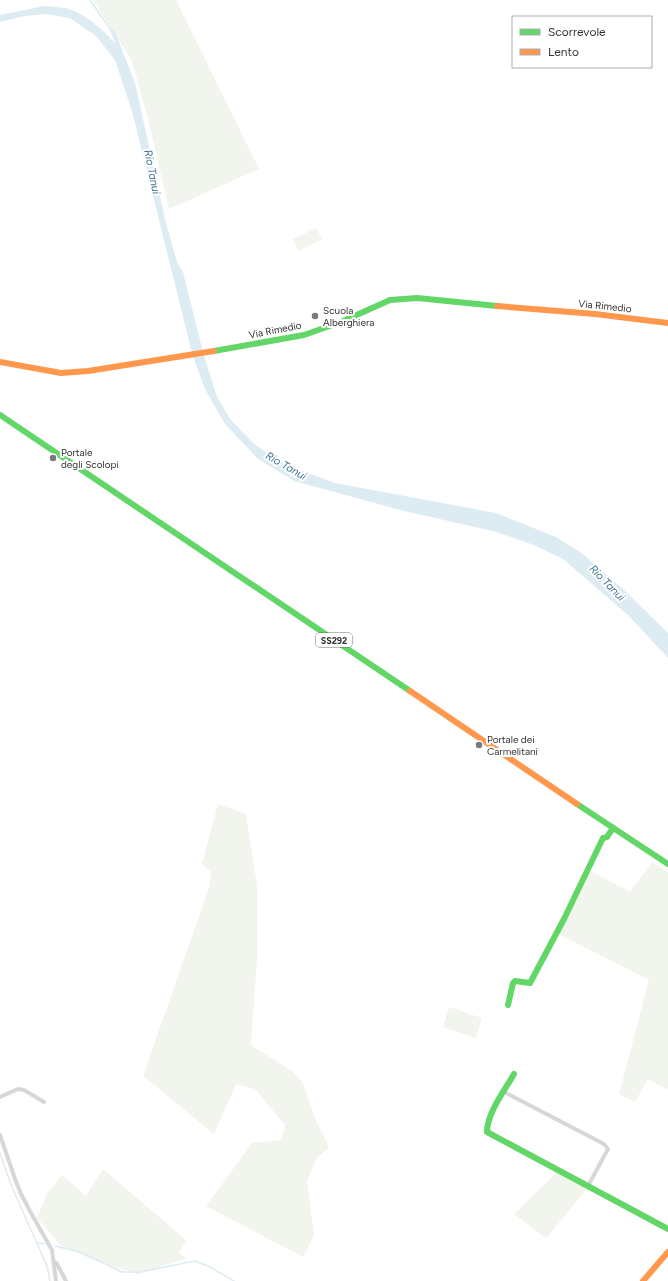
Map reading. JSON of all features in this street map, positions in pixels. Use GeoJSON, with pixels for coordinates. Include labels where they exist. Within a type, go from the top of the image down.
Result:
{"type":"FeatureCollection","features":[{"type":"Feature","properties":{"kind":"street","name":"Via Rimedio"},"geometry":{"type":"LineString","coordinates":[[0,362],[73,373],[265,343],[304,335],[341,322],[379,304],[390,300],[404,298],[423,298],[539,310],[595,314],[668,323]]}},
{"type":"Feature","properties":{"kind":"street","name":"SS292"},"geometry":{"type":"LineString","coordinates":[[0,415],[612,828],[668,864]]}},
{"type":"Feature","properties":{"kind":"street"},"geometry":{"type":"LineString","coordinates":[[508,1005],[513,984],[516,981],[530,982],[564,919],[603,838],[607,837],[612,828]]}},
{"type":"Feature","properties":{"kind":"street"},"geometry":{"type":"LineString","coordinates":[[514,1074],[490,1117],[486,1128],[487,1132],[668,1228]]}},
{"type":"Feature","properties":{"kind":"street"},"geometry":{"type":"LineString","coordinates":[[0,1097],[18,1089],[24,1090],[37,1100],[44,1102]]}},
{"type":"Feature","properties":{"kind":"street"},"geometry":{"type":"LineString","coordinates":[[504,1092],[604,1144],[608,1149],[588,1186]]}},
{"type":"Feature","properties":{"kind":"street"},"geometry":{"type":"LineString","coordinates":[[0,1135],[17,1184],[31,1214],[52,1250],[56,1281]]}},
{"type":"Feature","properties":{"kind":"street"},"geometry":{"type":"LineString","coordinates":[[643,1281],[668,1252]]}},
{"type":"Feature","properties":{"kind":"street"},"geometry":{"type":"LineString","coordinates":[[53,1260],[57,1264],[66,1281]]}},
{"type":"Feature","properties":{"kind":"shaded area"},"geometry":{"type":"Polygon","coordinates":[[[93,0],[176,0],[259,169],[169,209],[148,119],[132,61],[93,0]]]}},
{"type":"Feature","properties":{"kind":"shaded area"},"geometry":{"type":"Polygon","coordinates":[[[316,228],[322,239],[299,251],[293,239],[316,228]]]}},
{"type":"Feature","properties":{"kind":"shaded area"},"geometry":{"type":"Polygon","coordinates":[[[218,804],[246,814],[257,886],[257,958],[251,1045],[292,1071],[303,1083],[316,1121],[329,1147],[316,1159],[307,1181],[314,1235],[303,1257],[206,1206],[252,1143],[281,1140],[285,1125],[255,1089],[236,1084],[214,1134],[143,1076],[209,888],[211,872],[201,863],[218,804]]]}},
{"type":"Feature","properties":{"kind":"shaded area"},"geometry":{"type":"Polygon","coordinates":[[[652,862],[668,872],[668,1090],[648,1079],[635,1102],[619,1094],[649,980],[559,934],[591,871],[630,892],[652,862]]]}},
{"type":"Feature","properties":{"kind":"shaded area"},"geometry":{"type":"Polygon","coordinates":[[[449,1007],[482,1018],[476,1038],[443,1027],[449,1007]]]}},
{"type":"Feature","properties":{"kind":"shaded area"},"geometry":{"type":"Polygon","coordinates":[[[103,1169],[186,1240],[179,1253],[187,1258],[138,1274],[96,1261],[60,1245],[37,1218],[47,1194],[62,1175],[86,1196],[103,1169]]]}},
{"type":"Feature","properties":{"kind":"shaded area"},"geometry":{"type":"Polygon","coordinates":[[[557,1172],[588,1188],[546,1238],[514,1214],[557,1172]]]}},
{"type":"Feature","properties":{"kind":"water","name":"Rio Tanui"},"geometry":{"type":"Polygon","coordinates":[[[44,6],[66,8],[80,14],[99,27],[115,43],[110,30],[114,29],[135,83],[165,219],[177,262],[183,272],[204,356],[217,397],[230,419],[254,444],[284,464],[335,483],[496,513],[556,537],[583,554],[626,592],[668,633],[668,658],[628,615],[563,559],[534,545],[493,531],[404,511],[294,481],[258,459],[225,424],[205,389],[193,357],[132,111],[115,60],[96,36],[70,18],[46,14],[25,16],[0,22],[0,15],[44,6]]]}},
{"type":"Feature","properties":{"kind":"waterway"},"geometry":{"type":"LineString","coordinates":[[90,0],[111,30]]}},
{"type":"Feature","properties":{"kind":"waterway"},"geometry":{"type":"LineString","coordinates":[[0,1153],[11,1185],[47,1266],[50,1281]]}},
{"type":"Feature","properties":{"kind":"waterway"},"geometry":{"type":"LineString","coordinates":[[38,1243],[45,1244]]}},
{"type":"Feature","properties":{"kind":"waterway"},"geometry":{"type":"LineString","coordinates":[[55,1246],[80,1252],[122,1272],[140,1272],[195,1261],[208,1266],[234,1281]]}},
{"type":"Feature","properties":{"kind":"traffic: fast"},"geometry":{"type":"LineString","coordinates":[[214,351],[304,335],[341,322],[390,300],[417,298],[497,306]]}},
{"type":"Feature","properties":{"kind":"traffic: fast"},"geometry":{"type":"LineString","coordinates":[[0,415],[410,691]]}},
{"type":"Feature","properties":{"kind":"traffic: fast"},"geometry":{"type":"LineString","coordinates":[[577,804],[668,864]]}},
{"type":"Feature","properties":{"kind":"traffic: fast"},"geometry":{"type":"LineString","coordinates":[[508,1005],[513,983],[515,981],[530,983],[564,919],[603,838],[607,837],[613,828]]}},
{"type":"Feature","properties":{"kind":"traffic: fast"},"geometry":{"type":"LineString","coordinates":[[514,1074],[493,1110],[487,1132],[668,1229]]}},
{"type":"Feature","properties":{"kind":"traffic: slow"},"geometry":{"type":"LineString","coordinates":[[497,306],[595,314],[668,323]]}},
{"type":"Feature","properties":{"kind":"traffic: slow"},"geometry":{"type":"LineString","coordinates":[[0,362],[61,373],[88,371],[214,351]]}},
{"type":"Feature","properties":{"kind":"traffic: slow"},"geometry":{"type":"LineString","coordinates":[[410,691],[577,804]]}},
{"type":"Feature","properties":{"kind":"traffic: slow"},"geometry":{"type":"LineString","coordinates":[[643,1281],[668,1252]]}},
{"type":"Feature","properties":{"kind":"place","name":"Scuola Alberghiera"},"geometry":{"type":"Point","coordinates":[315,316]}},
{"type":"Feature","properties":{"kind":"place","name":"Portale degli Scolopi"},"geometry":{"type":"Point","coordinates":[53,458]}},
{"type":"Feature","properties":{"kind":"place","name":"Portale dei Carmelitani"},"geometry":{"type":"Point","coordinates":[479,745]}}]}
